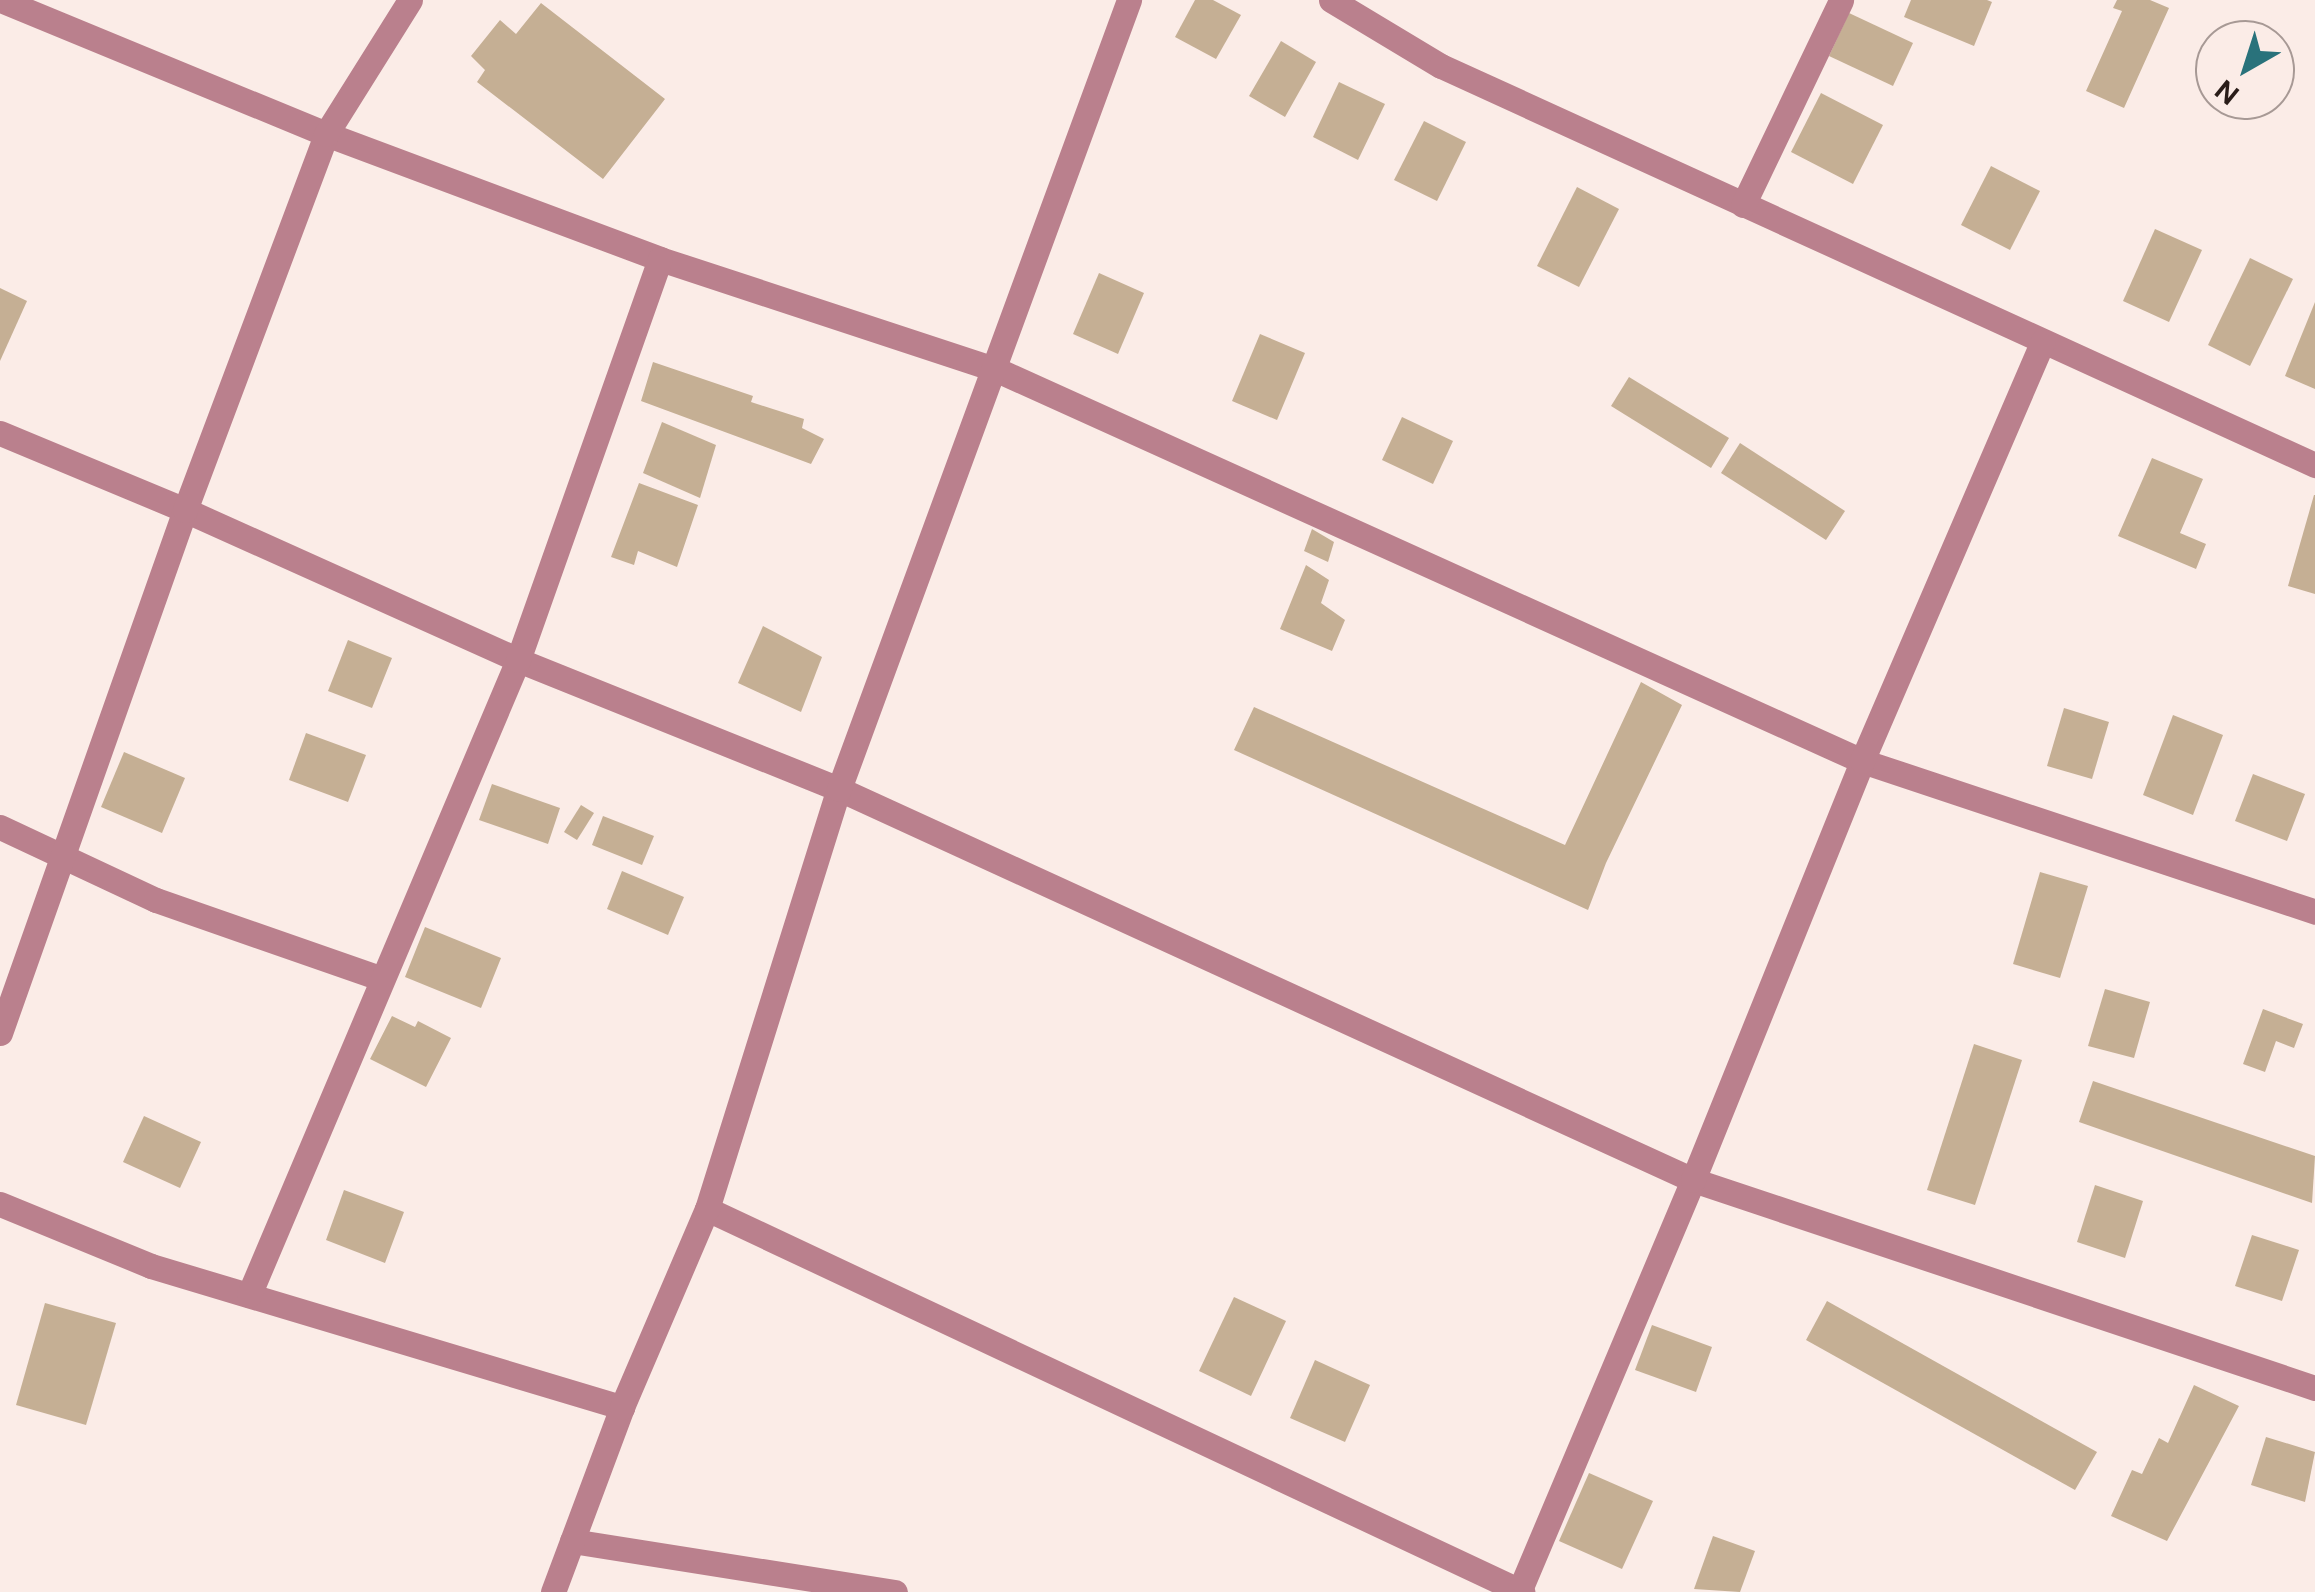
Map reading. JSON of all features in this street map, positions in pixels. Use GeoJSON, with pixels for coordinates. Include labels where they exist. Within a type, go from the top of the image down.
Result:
{"type":"FeatureCollection","features":[{"type":"Feature","properties":{"kind":"street"},"geometry":{"type":"LineString","coordinates":[[1,0],[326,134],[660,260],[995,370],[1862,760],[2315,912]]}},
{"type":"Feature","properties":{"kind":"street"},"geometry":{"type":"LineString","coordinates":[[0,1034],[184,510],[326,134],[410,0]]}},
{"type":"Feature","properties":{"kind":"street"},"geometry":{"type":"LineString","coordinates":[[553,1592],[622,1407],[707,1209],[839,789],[1128,0]]}},
{"type":"Feature","properties":{"kind":"street"},"geometry":{"type":"LineString","coordinates":[[1331,0],[1441,66],[2315,464]]}},
{"type":"Feature","properties":{"kind":"street"},"geometry":{"type":"LineString","coordinates":[[1744,205],[1841,0]]}},
{"type":"Feature","properties":{"kind":"street"},"geometry":{"type":"LineString","coordinates":[[249,1295],[380,978],[518,660],[660,260]]}},
{"type":"Feature","properties":{"kind":"street"},"geometry":{"type":"LineString","coordinates":[[707,1209],[1520,1592],[1693,1180],[1862,760],[2043,341]]}},
{"type":"Feature","properties":{"kind":"street"},"geometry":{"type":"LineString","coordinates":[[0,434],[184,510],[518,660],[839,789],[1693,1180],[2315,1388]]}},
{"type":"Feature","properties":{"kind":"street"},"geometry":{"type":"LineString","coordinates":[[0,827],[156,900],[380,978]]}},
{"type":"Feature","properties":{"kind":"street"},"geometry":{"type":"LineString","coordinates":[[0,1204],[151,1266],[622,1407]]}},
{"type":"Feature","properties":{"kind":"street"},"geometry":{"type":"LineString","coordinates":[[572,1541],[895,1592]]}},
{"type":"Feature","properties":{"kind":"building"},"geometry":{"type":"Polygon","coordinates":[[[1195,0],[1213,0],[1241,15],[1216,59],[1175,37],[1195,0]]]}},
{"type":"Feature","properties":{"kind":"building"},"geometry":{"type":"Polygon","coordinates":[[[1911,0],[1992,2],[1974,46],[1904,17],[1911,0]]]}},
{"type":"Feature","properties":{"kind":"building"},"geometry":{"type":"Polygon","coordinates":[[[2117,0],[2150,0],[2169,8],[2124,108],[2086,91],[2122,11],[2113,8],[2117,0]]]}},
{"type":"Feature","properties":{"kind":"building"},"geometry":{"type":"Polygon","coordinates":[[[541,3],[665,99],[603,179],[477,82],[485,70],[471,56],[500,20],[516,34],[541,3]]]}},
{"type":"Feature","properties":{"kind":"building"},"geometry":{"type":"Polygon","coordinates":[[[1849,13],[1913,43],[1893,86],[1829,56],[1849,13]]]}},
{"type":"Feature","properties":{"kind":"building"},"geometry":{"type":"Polygon","coordinates":[[[1281,41],[1316,62],[1285,117],[1249,96],[1281,41]]]}},
{"type":"Feature","properties":{"kind":"building"},"geometry":{"type":"Polygon","coordinates":[[[1339,82],[1385,104],[1358,160],[1313,137],[1339,82]]]}},
{"type":"Feature","properties":{"kind":"building"},"geometry":{"type":"Polygon","coordinates":[[[1821,93],[1883,125],[1853,184],[1791,152],[1821,93]]]}},
{"type":"Feature","properties":{"kind":"building"},"geometry":{"type":"Polygon","coordinates":[[[1424,121],[1466,142],[1437,201],[1394,180],[1424,121]]]}},
{"type":"Feature","properties":{"kind":"building"},"geometry":{"type":"Polygon","coordinates":[[[1991,166],[2040,191],[2010,250],[1961,225],[1991,166]]]}},
{"type":"Feature","properties":{"kind":"building"},"geometry":{"type":"Polygon","coordinates":[[[1577,187],[1619,209],[1579,287],[1537,266],[1577,187]]]}},
{"type":"Feature","properties":{"kind":"building"},"geometry":{"type":"Polygon","coordinates":[[[2155,229],[2202,250],[2169,322],[2123,301],[2155,229]]]}},
{"type":"Feature","properties":{"kind":"building"},"geometry":{"type":"Polygon","coordinates":[[[2250,258],[2293,279],[2250,366],[2208,345],[2250,258]]]}},
{"type":"Feature","properties":{"kind":"building"},"geometry":{"type":"Polygon","coordinates":[[[1099,273],[1144,293],[1118,354],[1073,334],[1099,273]]]}},
{"type":"Feature","properties":{"kind":"building"},"geometry":{"type":"Polygon","coordinates":[[[0,288],[27,301],[0,361],[0,288]]]}},
{"type":"Feature","properties":{"kind":"building"},"geometry":{"type":"Polygon","coordinates":[[[2315,302],[2315,389],[2285,376],[2315,302]]]}},
{"type":"Feature","properties":{"kind":"building"},"geometry":{"type":"Polygon","coordinates":[[[1260,334],[1305,353],[1277,420],[1232,401],[1260,334]]]}},
{"type":"Feature","properties":{"kind":"building"},"geometry":{"type":"Polygon","coordinates":[[[653,362],[753,396],[751,402],[804,419],[802,428],[824,439],[811,464],[641,401],[653,362]]]}},
{"type":"Feature","properties":{"kind":"building"},"geometry":{"type":"Polygon","coordinates":[[[1629,377],[1729,438],[1711,468],[1611,406],[1629,377]]]}},
{"type":"Feature","properties":{"kind":"building"},"geometry":{"type":"Polygon","coordinates":[[[1402,417],[1453,441],[1433,484],[1382,460],[1402,417]]]}},
{"type":"Feature","properties":{"kind":"building"},"geometry":{"type":"Polygon","coordinates":[[[662,422],[716,445],[700,498],[643,473],[662,422]]]}},
{"type":"Feature","properties":{"kind":"building"},"geometry":{"type":"Polygon","coordinates":[[[1740,443],[1845,511],[1826,540],[1721,473],[1740,443]]]}},
{"type":"Feature","properties":{"kind":"building"},"geometry":{"type":"Polygon","coordinates":[[[2152,458],[2203,479],[2180,533],[2206,544],[2196,569],[2118,536],[2152,458]]]}},
{"type":"Feature","properties":{"kind":"building"},"geometry":{"type":"Polygon","coordinates":[[[639,483],[698,505],[677,567],[638,551],[634,565],[611,557],[639,483]]]}},
{"type":"Feature","properties":{"kind":"building"},"geometry":{"type":"Polygon","coordinates":[[[2315,495],[2315,594],[2288,586],[2315,495]]]}},
{"type":"Feature","properties":{"kind":"building"},"geometry":{"type":"Polygon","coordinates":[[[1312,529],[1334,542],[1328,562],[1304,551],[1312,529]]]}},
{"type":"Feature","properties":{"kind":"building"},"geometry":{"type":"Polygon","coordinates":[[[1306,565],[1329,580],[1321,603],[1345,620],[1332,651],[1280,629],[1306,565]]]}},
{"type":"Feature","properties":{"kind":"building"},"geometry":{"type":"Polygon","coordinates":[[[763,626],[822,657],[801,712],[738,683],[763,626]]]}},
{"type":"Feature","properties":{"kind":"building"},"geometry":{"type":"Polygon","coordinates":[[[348,640],[392,658],[372,708],[328,691],[348,640]]]}},
{"type":"Feature","properties":{"kind":"building"},"geometry":{"type":"Polygon","coordinates":[[[1641,682],[1682,705],[1606,863],[1588,910],[1234,750],[1254,707],[1565,845],[1641,682]]]}},
{"type":"Feature","properties":{"kind":"building"},"geometry":{"type":"Polygon","coordinates":[[[2064,708],[2109,722],[2092,779],[2047,766],[2064,708]]]}},
{"type":"Feature","properties":{"kind":"building"},"geometry":{"type":"Polygon","coordinates":[[[2173,715],[2223,735],[2193,815],[2143,795],[2173,715]]]}},
{"type":"Feature","properties":{"kind":"building"},"geometry":{"type":"Polygon","coordinates":[[[306,733],[366,755],[348,802],[289,780],[306,733]]]}},
{"type":"Feature","properties":{"kind":"building"},"geometry":{"type":"Polygon","coordinates":[[[124,752],[185,778],[162,833],[101,807],[124,752]]]}},
{"type":"Feature","properties":{"kind":"building"},"geometry":{"type":"Polygon","coordinates":[[[2253,774],[2305,794],[2287,841],[2235,821],[2253,774]]]}},
{"type":"Feature","properties":{"kind":"building"},"geometry":{"type":"Polygon","coordinates":[[[492,784],[560,808],[548,844],[479,820],[492,784]]]}},
{"type":"Feature","properties":{"kind":"building"},"geometry":{"type":"Polygon","coordinates":[[[581,805],[594,813],[577,840],[564,832],[581,805]]]}},
{"type":"Feature","properties":{"kind":"building"},"geometry":{"type":"Polygon","coordinates":[[[603,816],[654,836],[642,865],[592,845],[603,816]]]}},
{"type":"Feature","properties":{"kind":"building"},"geometry":{"type":"Polygon","coordinates":[[[622,871],[684,897],[668,935],[607,909],[622,871]]]}},
{"type":"Feature","properties":{"kind":"building"},"geometry":{"type":"Polygon","coordinates":[[[2040,872],[2088,886],[2060,978],[2013,964],[2040,872]]]}},
{"type":"Feature","properties":{"kind":"building"},"geometry":{"type":"Polygon","coordinates":[[[425,927],[501,958],[481,1008],[405,977],[425,927]]]}},
{"type":"Feature","properties":{"kind":"building"},"geometry":{"type":"Polygon","coordinates":[[[2105,989],[2150,1002],[2134,1058],[2088,1046],[2105,989]]]}},
{"type":"Feature","properties":{"kind":"building"},"geometry":{"type":"Polygon","coordinates":[[[2263,1009],[2303,1024],[2294,1048],[2276,1041],[2265,1072],[2243,1064],[2263,1009]]]}},
{"type":"Feature","properties":{"kind":"building"},"geometry":{"type":"Polygon","coordinates":[[[392,1016],[415,1027],[418,1021],[451,1038],[426,1087],[370,1059],[392,1016]]]}},
{"type":"Feature","properties":{"kind":"building"},"geometry":{"type":"Polygon","coordinates":[[[1974,1044],[2022,1060],[1975,1205],[1927,1190],[1974,1044]]]}},
{"type":"Feature","properties":{"kind":"building"},"geometry":{"type":"Polygon","coordinates":[[[2093,1081],[2315,1156],[2312,1203],[2079,1122],[2093,1081]]]}},
{"type":"Feature","properties":{"kind":"building"},"geometry":{"type":"Polygon","coordinates":[[[144,1116],[201,1142],[180,1188],[123,1162],[144,1116]]]}},
{"type":"Feature","properties":{"kind":"building"},"geometry":{"type":"Polygon","coordinates":[[[2095,1185],[2143,1201],[2125,1258],[2077,1242],[2095,1185]]]}},
{"type":"Feature","properties":{"kind":"building"},"geometry":{"type":"Polygon","coordinates":[[[344,1190],[404,1212],[385,1263],[326,1240],[344,1190]]]}},
{"type":"Feature","properties":{"kind":"building"},"geometry":{"type":"Polygon","coordinates":[[[2252,1235],[2299,1250],[2282,1301],[2235,1286],[2252,1235]]]}},
{"type":"Feature","properties":{"kind":"building"},"geometry":{"type":"Polygon","coordinates":[[[1234,1297],[1286,1321],[1251,1396],[1199,1371],[1234,1297]]]}},
{"type":"Feature","properties":{"kind":"building"},"geometry":{"type":"Polygon","coordinates":[[[1827,1301],[2097,1452],[2075,1490],[1806,1340],[1827,1301]]]}},
{"type":"Feature","properties":{"kind":"building"},"geometry":{"type":"Polygon","coordinates":[[[45,1303],[116,1323],[86,1425],[16,1405],[45,1303]]]}},
{"type":"Feature","properties":{"kind":"building"},"geometry":{"type":"Polygon","coordinates":[[[1652,1325],[1712,1347],[1696,1392],[1635,1370],[1652,1325]]]}},
{"type":"Feature","properties":{"kind":"building"},"geometry":{"type":"Polygon","coordinates":[[[1315,1360],[1370,1385],[1345,1442],[1290,1418],[1315,1360]]]}},
{"type":"Feature","properties":{"kind":"building"},"geometry":{"type":"Polygon","coordinates":[[[2194,1385],[2239,1406],[2167,1541],[2111,1516],[2132,1470],[2142,1474],[2159,1438],[2168,1443],[2194,1385]]]}},
{"type":"Feature","properties":{"kind":"building"},"geometry":{"type":"Polygon","coordinates":[[[2266,1437],[2315,1452],[2305,1502],[2251,1485],[2266,1437]]]}},
{"type":"Feature","properties":{"kind":"building"},"geometry":{"type":"Polygon","coordinates":[[[1589,1473],[1653,1501],[1622,1569],[1559,1541],[1589,1473]]]}},
{"type":"Feature","properties":{"kind":"building"},"geometry":{"type":"Polygon","coordinates":[[[1713,1536],[1755,1551],[1740,1592],[1694,1589],[1713,1536]]]}}]}
